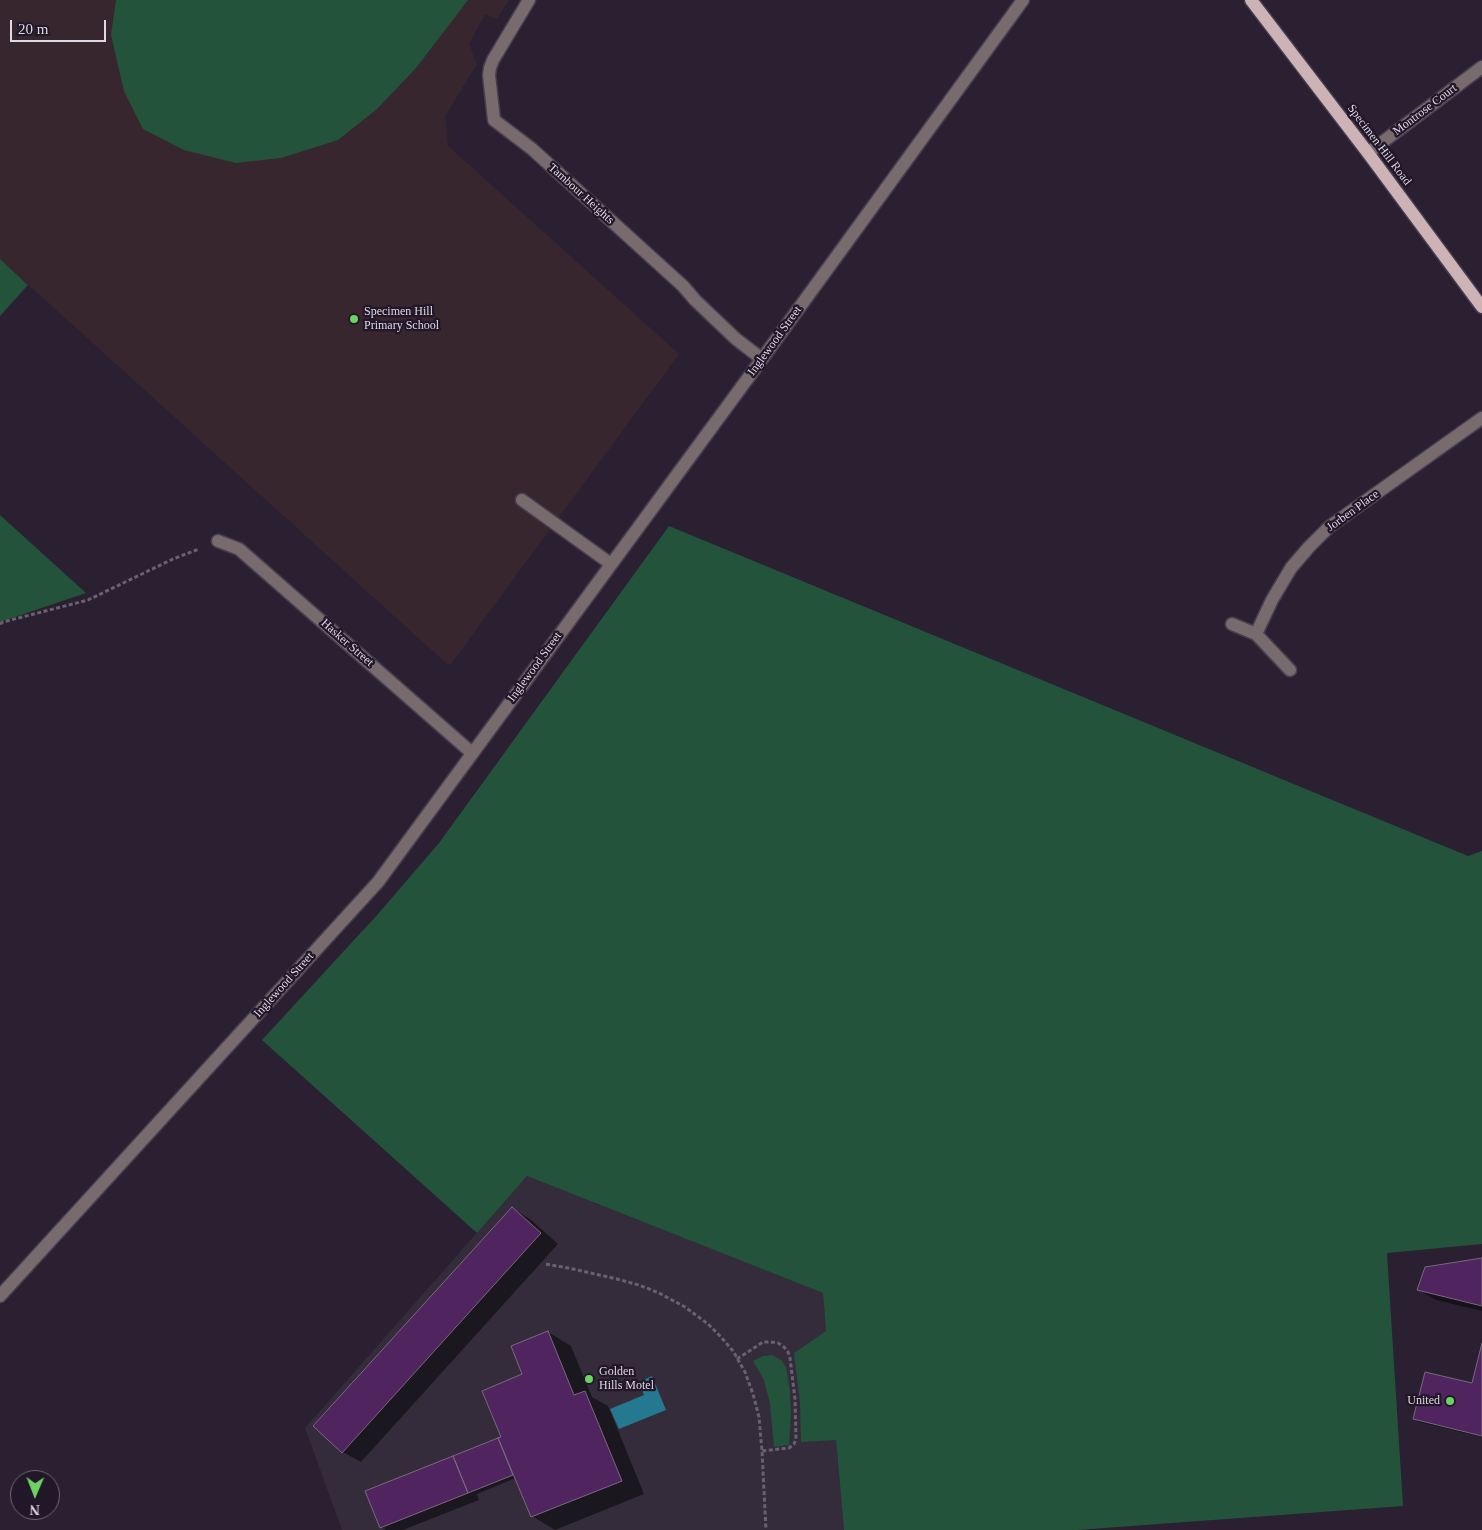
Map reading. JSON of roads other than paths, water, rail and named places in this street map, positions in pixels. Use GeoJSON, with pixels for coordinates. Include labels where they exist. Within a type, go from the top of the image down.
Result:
{"type":"FeatureCollection","features":[{"type":"Feature","properties":{"kind":"main road","name":"Specimen Hill Road"},"geometry":{"type":"LineString","coordinates":[[1251,0],[1482,307]]}},
{"type":"Feature","properties":{"kind":"street","name":"Tambour Heights"},"geometry":{"type":"LineString","coordinates":[[529,0],[490,68],[489,75],[494,120],[532,149],[682,286],[730,333],[762,359]]}},
{"type":"Feature","properties":{"kind":"street","name":"Inglewood Street"},"geometry":{"type":"LineString","coordinates":[[0,1296],[378,882],[1023,0]]}},
{"type":"Feature","properties":{"kind":"street","name":"Montrose Court"},"geometry":{"type":"LineString","coordinates":[[1368,153],[1482,66]]}},
{"type":"Feature","properties":{"kind":"street","name":"Jorben Place"},"geometry":{"type":"LineString","coordinates":[[1256,634],[1272,600],[1291,568],[1329,527],[1482,418]]}},
{"type":"Feature","properties":{"kind":"street"},"geometry":{"type":"LineString","coordinates":[[522,500],[611,564]]}},
{"type":"Feature","properties":{"kind":"street","name":"Hasker Street"},"geometry":{"type":"LineString","coordinates":[[218,541],[239,549],[472,753]]}},
{"type":"Feature","properties":{"kind":"street"},"geometry":{"type":"LineString","coordinates":[[1232,624],[1256,634],[1290,670]]}},
{"type":"Feature","properties":{"kind":"water"},"geometry":{"type":"Polygon","coordinates":[[[652,1376],[666,1410],[619,1429],[610,1409],[644,1395],[639,1382],[652,1376]]]}},
{"type":"Feature","properties":{"kind":"place","name":"Specimen Hill Primary School"},"geometry":{"type":"Point","coordinates":[354,319]}},
{"type":"Feature","properties":{"kind":"place","name":"Golden Hills Motel"},"geometry":{"type":"Point","coordinates":[589,1379]}},
{"type":"Feature","properties":{"kind":"place","name":"United"},"geometry":{"type":"Point","coordinates":[1450,1401]}}]}
